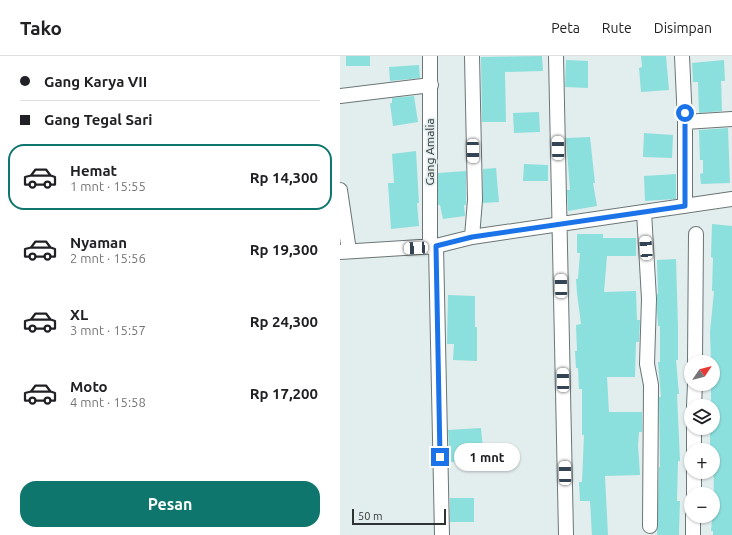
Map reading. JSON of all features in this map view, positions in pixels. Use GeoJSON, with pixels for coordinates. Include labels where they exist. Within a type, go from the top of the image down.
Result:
{"type":"FeatureCollection","features":[{"type":"Feature","properties":{"kind":"street","name":"Gang Amalia"},"geometry":{"type":"LineString","coordinates":[[430,56],[433,247],[442,535]]}},
{"type":"Feature","properties":{"kind":"street"},"geometry":{"type":"LineString","coordinates":[[472,56],[475,200],[472,237]]}},
{"type":"Feature","properties":{"kind":"street"},"geometry":{"type":"LineString","coordinates":[[556,56],[566,535]]}},
{"type":"Feature","properties":{"kind":"street"},"geometry":{"type":"LineString","coordinates":[[682,56],[685,122],[685,206]]}},
{"type":"Feature","properties":{"kind":"street"},"geometry":{"type":"LineString","coordinates":[[340,96],[431,85]]}},
{"type":"Feature","properties":{"kind":"street"},"geometry":{"type":"LineString","coordinates":[[685,122],[732,119]]}},
{"type":"Feature","properties":{"kind":"street"},"geometry":{"type":"LineString","coordinates":[[340,190],[344,252],[433,247],[472,237],[732,199]]}},
{"type":"Feature","properties":{"kind":"street"},"geometry":{"type":"LineString","coordinates":[[644,212],[649,299],[648,364],[651,385],[650,526]]}},
{"type":"Feature","properties":{"kind":"street"},"geometry":{"type":"LineString","coordinates":[[695,355],[696,234]]}},
{"type":"Feature","properties":{"kind":"street"},"geometry":{"type":"LineString","coordinates":[[693,523],[693,535]]}},
{"type":"Feature","properties":{"kind":"building"},"geometry":{"type":"Polygon","coordinates":[[[346,56],[370,56],[370,66],[346,66],[346,56]]]}},
{"type":"Feature","properties":{"kind":"building"},"geometry":{"type":"Polygon","coordinates":[[[542,56],[543,71],[505,72],[506,122],[482,122],[481,57],[542,56]]]}},
{"type":"Feature","properties":{"kind":"building"},"geometry":{"type":"Polygon","coordinates":[[[641,56],[666,56],[669,90],[641,92],[639,68],[642,67],[641,56]]]}},
{"type":"Feature","properties":{"kind":"building"},"geometry":{"type":"Polygon","coordinates":[[[566,60],[588,61],[588,88],[565,87],[566,60]]]}},
{"type":"Feature","properties":{"kind":"building"},"geometry":{"type":"Polygon","coordinates":[[[724,60],[725,81],[721,81],[722,111],[699,113],[698,82],[693,82],[692,63],[724,60]]]}},
{"type":"Feature","properties":{"kind":"building"},"geometry":{"type":"Polygon","coordinates":[[[419,65],[420,78],[390,81],[389,67],[419,65]]]}},
{"type":"Feature","properties":{"kind":"building"},"geometry":{"type":"Polygon","coordinates":[[[414,96],[418,122],[393,126],[390,103],[392,103],[392,98],[414,96]]]}},
{"type":"Feature","properties":{"kind":"building"},"geometry":{"type":"Polygon","coordinates":[[[539,112],[540,132],[514,133],[513,113],[539,112]]]}},
{"type":"Feature","properties":{"kind":"building"},"geometry":{"type":"Polygon","coordinates":[[[728,128],[730,183],[701,184],[700,174],[703,173],[703,160],[700,160],[699,130],[728,128]]]}},
{"type":"Feature","properties":{"kind":"building"},"geometry":{"type":"Polygon","coordinates":[[[644,133],[673,135],[672,158],[643,157],[644,133]]]}},
{"type":"Feature","properties":{"kind":"building"},"geometry":{"type":"Polygon","coordinates":[[[590,137],[595,183],[593,183],[597,206],[568,211],[567,190],[570,190],[566,138],[590,137]]]}},
{"type":"Feature","properties":{"kind":"building"},"geometry":{"type":"Polygon","coordinates":[[[416,151],[419,226],[391,229],[388,183],[394,183],[392,154],[416,151]]]}},
{"type":"Feature","properties":{"kind":"building"},"geometry":{"type":"Polygon","coordinates":[[[524,164],[548,165],[548,181],[523,181],[524,164]]]}},
{"type":"Feature","properties":{"kind":"building"},"geometry":{"type":"Polygon","coordinates":[[[496,168],[499,202],[483,203],[483,169],[496,168]]]}},
{"type":"Feature","properties":{"kind":"building"},"geometry":{"type":"Polygon","coordinates":[[[466,171],[466,205],[464,205],[465,216],[443,219],[440,205],[438,205],[438,173],[466,171]]]}},
{"type":"Feature","properties":{"kind":"building"},"geometry":{"type":"Polygon","coordinates":[[[676,174],[676,199],[645,201],[644,176],[676,174]]]}},
{"type":"Feature","properties":{"kind":"building"},"geometry":{"type":"Polygon","coordinates":[[[712,224],[732,226],[732,535],[713,535],[713,531],[711,531],[712,523],[720,523],[720,487],[714,487],[714,479],[720,479],[720,443],[710,443],[710,435],[720,435],[720,399],[711,399],[711,391],[720,391],[720,355],[711,355],[710,332],[714,291],[712,291],[713,258],[711,257],[712,224]]]}},
{"type":"Feature","properties":{"kind":"building"},"geometry":{"type":"Polygon","coordinates":[[[577,234],[603,234],[603,238],[636,238],[636,256],[607,256],[604,292],[636,291],[637,320],[640,320],[639,342],[636,342],[635,377],[607,377],[609,412],[642,412],[642,432],[639,432],[638,445],[640,475],[605,476],[608,535],[592,535],[590,501],[580,501],[579,482],[582,482],[584,435],[582,435],[582,389],[579,389],[578,368],[576,368],[575,351],[577,351],[576,325],[581,324],[576,279],[578,279],[580,253],[577,253],[577,234]]]}},
{"type":"Feature","properties":{"kind":"building"},"geometry":{"type":"Polygon","coordinates":[[[676,259],[678,360],[676,360],[679,394],[677,394],[680,461],[678,461],[677,501],[680,501],[679,535],[657,535],[660,467],[659,397],[661,397],[658,362],[660,362],[660,326],[658,326],[657,311],[657,260],[676,259]]]}},
{"type":"Feature","properties":{"kind":"building"},"geometry":{"type":"Polygon","coordinates":[[[448,295],[475,296],[477,361],[453,360],[454,344],[447,344],[448,295]]]}},
{"type":"Feature","properties":{"kind":"building"},"geometry":{"type":"Polygon","coordinates":[[[481,428],[484,461],[450,462],[448,430],[481,428]]]}},
{"type":"Feature","properties":{"kind":"building"},"geometry":{"type":"Polygon","coordinates":[[[450,498],[474,498],[474,522],[450,522],[450,498]]]}},
{"type":"Feature","properties":{"kind":"route"},"geometry":{"type":"LineString","coordinates":[[440,457],[436,246],[472,237],[685,206],[685,113]]}}]}
